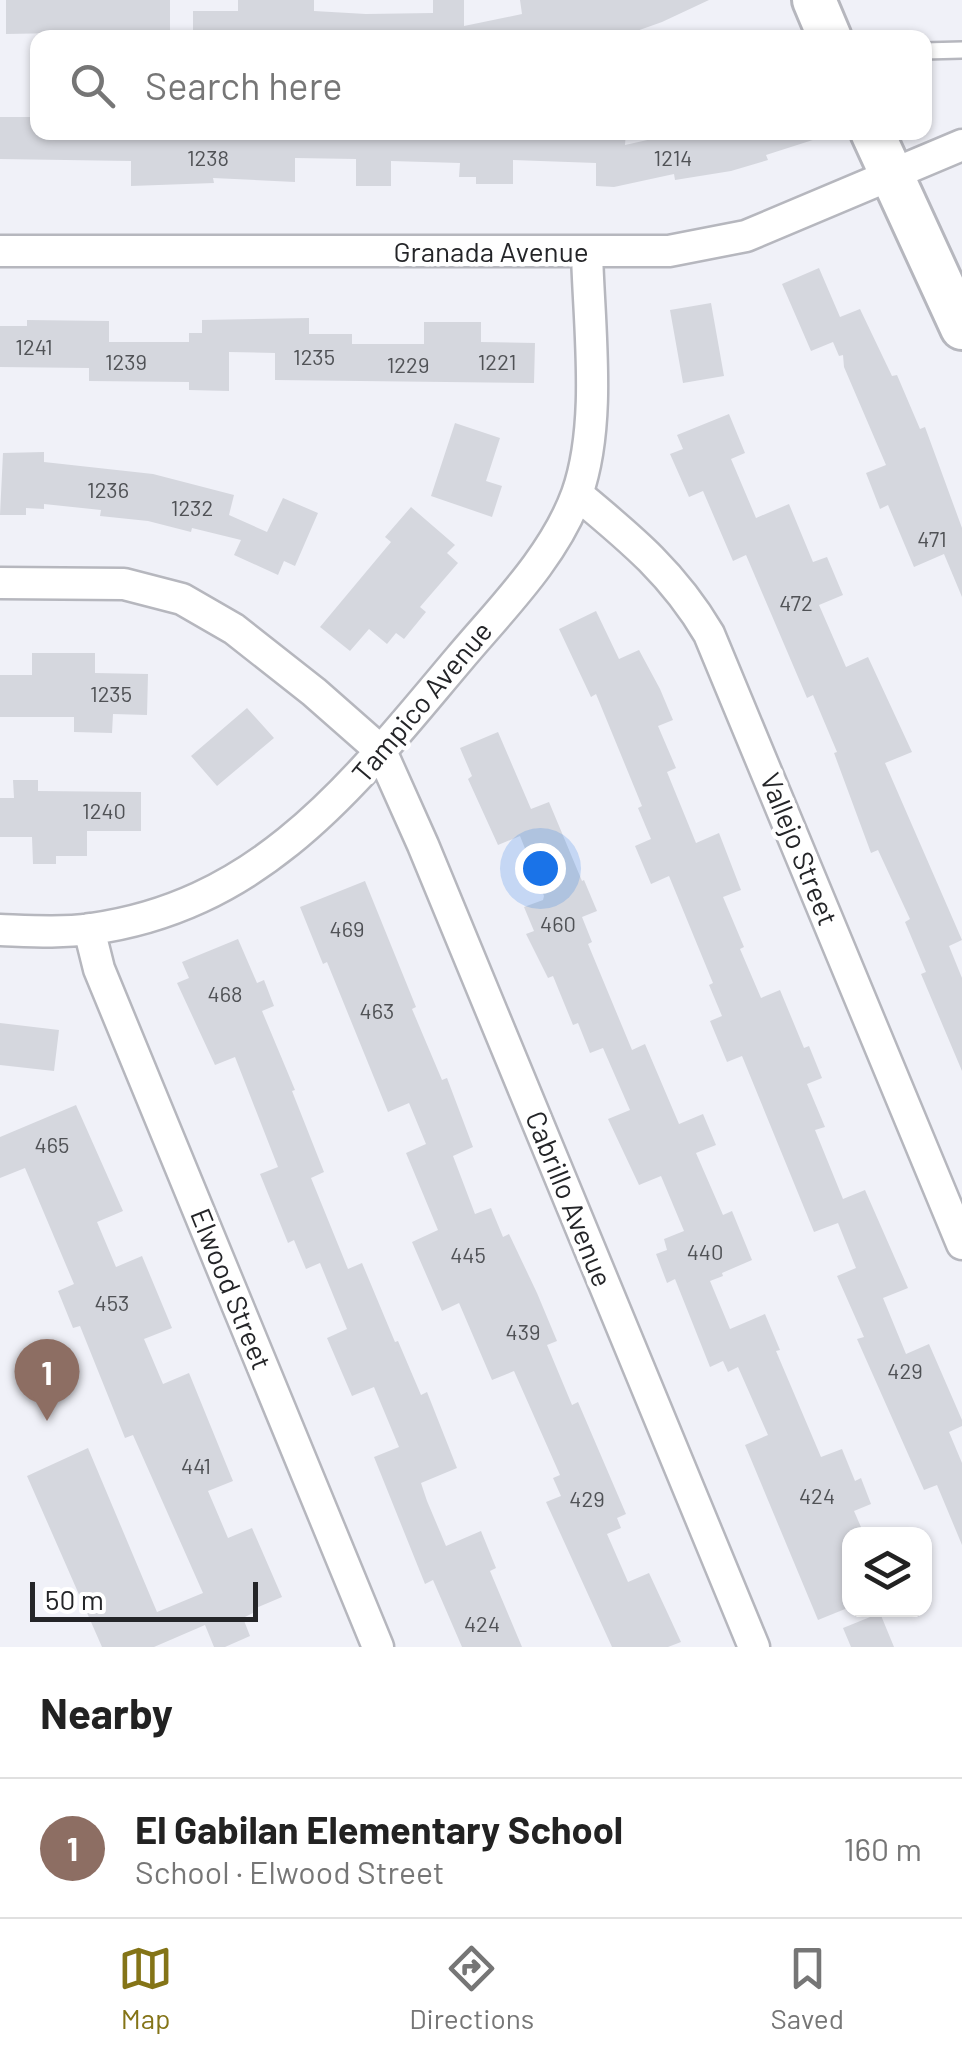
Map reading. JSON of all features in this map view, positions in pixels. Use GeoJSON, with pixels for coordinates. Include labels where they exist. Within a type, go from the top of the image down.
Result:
{"type":"FeatureCollection","features":[{"type":"Feature","properties":{"kind":"main road"},"geometry":{"type":"LineString","coordinates":[[814,0],[827,30]]}},
{"type":"Feature","properties":{"kind":"main road"},"geometry":{"type":"LineString","coordinates":[[875,140],[962,328]]}},
{"type":"Feature","properties":{"kind":"street","name":"Granada Avenue"},"geometry":{"type":"LineString","coordinates":[[0,251],[670,251],[746,236],[962,145]]}},
{"type":"Feature","properties":{"kind":"street","name":"Tampico Avenue"},"geometry":{"type":"LineString","coordinates":[[0,930],[89,929],[182,903],[253,868],[304,832],[381,752],[543,557],[577,494],[589,428],[587,253]]}},
{"type":"Feature","properties":{"kind":"street","name":"Vallejo Street"},"geometry":{"type":"LineString","coordinates":[[577,494],[650,555],[682,590],[709,634],[962,1244]]}},
{"type":"Feature","properties":{"kind":"street"},"geometry":{"type":"LineString","coordinates":[[0,583],[124,584],[182,599],[234,628],[381,752]]}},
{"type":"Feature","properties":{"kind":"street","name":"Cabrillo Avenue"},"geometry":{"type":"LineString","coordinates":[[381,752],[754,1647]]}},
{"type":"Feature","properties":{"kind":"street","name":"Elwood Street"},"geometry":{"type":"LineString","coordinates":[[89,929],[99,969],[378,1647]]}},
{"type":"Feature","properties":{"kind":"lane"},"geometry":{"type":"LineString","coordinates":[[932,51],[962,50]]}},
{"type":"Feature","properties":{"kind":"building"},"geometry":{"type":"Polygon","coordinates":[[[6,0],[170,0],[170,30],[30,30],[30,34],[6,34],[6,0]]]}},
{"type":"Feature","properties":{"kind":"building"},"geometry":{"type":"Polygon","coordinates":[[[238,0],[314,0],[314,11],[433,13],[433,0],[464,0],[464,26],[522,14],[520,0],[709,0],[640,30],[193,30],[193,11],[238,11],[238,0]]]}},
{"type":"Feature","properties":{"kind":"building"},"geometry":{"type":"Polygon","coordinates":[[[0,117],[30,117],[30,140],[625,140],[625,145],[647,140],[813,140],[731,171],[675,180],[674,174],[614,187],[596,186],[596,163],[513,160],[513,184],[476,184],[476,177],[459,177],[460,163],[391,161],[391,186],[356,186],[356,159],[295,158],[295,182],[213,178],[214,183],[131,186],[131,161],[0,159],[0,117]]]}},
{"type":"Feature","properties":{"kind":"building"},"geometry":{"type":"Polygon","coordinates":[[[819,268],[840,317],[860,309],[892,376],[897,375],[920,429],[925,427],[962,528],[962,597],[944,554],[914,567],[888,505],[880,509],[866,473],[886,465],[844,367],[843,355],[839,356],[833,342],[811,351],[782,284],[819,268]]]}},
{"type":"Feature","properties":{"kind":"building"},"geometry":{"type":"Polygon","coordinates":[[[711,303],[724,376],[683,383],[670,310],[711,303]]]}},
{"type":"Feature","properties":{"kind":"building"},"geometry":{"type":"Polygon","coordinates":[[[309,318],[309,334],[352,334],[352,344],[424,344],[424,322],[481,322],[481,342],[535,343],[534,383],[275,380],[275,353],[229,352],[229,391],[189,390],[189,382],[89,381],[89,368],[0,367],[0,326],[27,326],[27,320],[109,321],[109,342],[189,342],[189,333],[202,333],[202,320],[309,318]]]}},
{"type":"Feature","properties":{"kind":"building"},"geometry":{"type":"Polygon","coordinates":[[[729,414],[745,453],[731,459],[756,518],[789,504],[813,562],[827,557],[843,595],[819,605],[846,667],[868,657],[912,752],[885,763],[962,940],[949,946],[962,978],[962,1071],[921,974],[926,972],[905,922],[910,919],[878,850],[871,853],[813,695],[807,698],[746,555],[733,561],[703,491],[689,497],[670,454],[683,449],[677,435],[729,414]]]}},
{"type":"Feature","properties":{"kind":"building"},"geometry":{"type":"Polygon","coordinates":[[[455,423],[500,438],[486,481],[502,486],[492,517],[431,496],[455,423]]]}},
{"type":"Feature","properties":{"kind":"building"},"geometry":{"type":"Polygon","coordinates":[[[44,452],[44,462],[153,474],[234,495],[229,515],[267,532],[283,498],[318,513],[295,566],[284,561],[278,575],[234,555],[241,540],[192,528],[191,532],[148,521],[100,516],[101,510],[44,504],[44,509],[26,508],[26,515],[0,515],[3,453],[44,452]]]}},
{"type":"Feature","properties":{"kind":"building"},"geometry":{"type":"Polygon","coordinates":[[[411,507],[455,545],[447,553],[458,563],[420,607],[426,612],[404,639],[396,633],[387,644],[369,629],[350,651],[320,627],[391,542],[385,537],[411,507]]]}},
{"type":"Feature","properties":{"kind":"building"},"geometry":{"type":"Polygon","coordinates":[[[596,611],[619,659],[639,650],[660,689],[673,720],[658,726],[676,768],[667,772],[696,843],[719,833],[741,890],[723,897],[761,998],[780,990],[804,1048],[809,1046],[822,1078],[807,1084],[825,1127],[815,1130],[843,1199],[865,1190],[908,1288],[883,1298],[906,1354],[929,1344],[962,1420],[962,1426],[949,1432],[962,1463],[962,1545],[937,1485],[924,1490],[857,1339],[864,1337],[837,1276],[856,1268],[838,1223],[814,1232],[742,1056],[727,1062],[710,1021],[722,1016],[709,985],[713,983],[669,876],[651,884],[635,846],[651,839],[638,808],[642,806],[596,694],[591,697],[559,629],[596,611]]]}},
{"type":"Feature","properties":{"kind":"building"},"geometry":{"type":"Polygon","coordinates":[[[32,653],[95,653],[95,673],[148,674],[147,715],[113,714],[112,733],[74,732],[74,717],[0,717],[0,675],[32,675],[32,653]]]}},
{"type":"Feature","properties":{"kind":"building"},"geometry":{"type":"Polygon","coordinates":[[[247,708],[274,738],[217,786],[191,756],[247,708]]]}},
{"type":"Feature","properties":{"kind":"building"},"geometry":{"type":"Polygon","coordinates":[[[498,732],[531,809],[549,802],[597,911],[582,917],[592,942],[588,944],[632,1050],[645,1044],[679,1124],[703,1114],[716,1145],[696,1153],[723,1215],[732,1211],[752,1260],[710,1281],[730,1329],[765,1314],[780,1350],[776,1351],[821,1457],[842,1449],[855,1481],[861,1478],[871,1504],[854,1511],[861,1527],[842,1527],[842,1610],[818,1620],[745,1445],[768,1435],[738,1367],[728,1372],[723,1361],[710,1367],[675,1279],[667,1283],[656,1254],[667,1250],[664,1239],[684,1231],[661,1176],[639,1185],[608,1119],[630,1110],[603,1048],[590,1053],[578,1023],[573,1025],[553,976],[548,978],[526,934],[534,931],[524,907],[543,900],[544,896],[520,836],[498,845],[468,779],[472,776],[460,748],[498,732]]]}},
{"type":"Feature","properties":{"kind":"building"},"geometry":{"type":"Polygon","coordinates":[[[13,780],[38,780],[38,791],[141,792],[141,831],[87,831],[87,856],[56,856],[56,864],[33,864],[32,837],[0,837],[0,798],[14,798],[13,780]]]}},
{"type":"Feature","properties":{"kind":"building"},"geometry":{"type":"Polygon","coordinates":[[[365,881],[416,1007],[412,1009],[442,1080],[447,1078],[473,1147],[453,1156],[475,1214],[491,1208],[503,1237],[509,1234],[557,1341],[547,1345],[572,1405],[578,1402],[626,1514],[617,1518],[621,1528],[607,1534],[628,1582],[649,1573],[681,1642],[668,1647],[612,1647],[546,1502],[561,1496],[553,1478],[560,1475],[514,1371],[492,1380],[459,1303],[442,1311],[412,1242],[438,1230],[406,1153],[426,1144],[409,1103],[388,1112],[327,962],[323,964],[300,907],[365,881]]]}},
{"type":"Feature","properties":{"kind":"building"},"geometry":{"type":"Polygon","coordinates":[[[238,939],[257,983],[264,980],[274,1006],[262,1011],[324,1172],[311,1178],[348,1269],[362,1263],[421,1395],[427,1392],[457,1468],[421,1483],[427,1501],[446,1546],[481,1531],[496,1568],[490,1571],[522,1647],[462,1647],[433,1580],[425,1584],[374,1457],[399,1447],[374,1387],[352,1396],[327,1338],[347,1329],[320,1263],[306,1269],[294,1240],[288,1243],[260,1174],[278,1167],[235,1057],[215,1065],[177,983],[189,978],[182,962],[238,939]]]}},
{"type":"Feature","properties":{"kind":"building"},"geometry":{"type":"Polygon","coordinates":[[[0,1023],[59,1030],[54,1071],[0,1065],[0,1023]]]}},
{"type":"Feature","properties":{"kind":"building"},"geometry":{"type":"Polygon","coordinates":[[[76,1105],[123,1211],[97,1222],[116,1267],[142,1256],[172,1328],[144,1339],[163,1384],[189,1373],[233,1481],[208,1491],[228,1538],[252,1528],[282,1597],[243,1618],[250,1636],[225,1647],[214,1647],[205,1625],[154,1647],[102,1647],[27,1476],[88,1448],[157,1612],[203,1593],[133,1435],[125,1438],[80,1326],[73,1328],[58,1291],[74,1284],[25,1168],[0,1178],[0,1137],[76,1105]]]}},
{"type":"Feature","properties":{"kind":"building"},"geometry":{"type":"Polygon","coordinates":[[[870,1617],[882,1617],[894,1647],[851,1647],[843,1628],[870,1617]]]}},
{"type":"Feature","properties":{"kind":"place","name":"El Gabilan Elementary School"},"geometry":{"type":"Point","coordinates":[47,1421]}}]}
